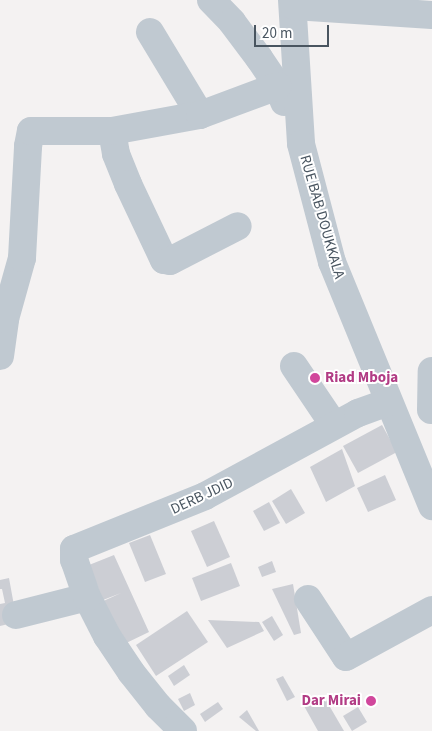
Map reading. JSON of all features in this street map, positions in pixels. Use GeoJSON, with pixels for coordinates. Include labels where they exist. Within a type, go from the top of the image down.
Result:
{"type":"FeatureCollection","features":[{"type":"Feature","properties":{"kind":"street"},"geometry":{"type":"LineString","coordinates":[[212,0],[232,22],[278,86],[301,144]]}},
{"type":"Feature","properties":{"kind":"street"},"geometry":{"type":"LineString","coordinates":[[293,3],[432,15]]}},
{"type":"Feature","properties":{"kind":"street","name":"RUE BAB DOUKKALA"},"geometry":{"type":"LineString","coordinates":[[293,3],[301,144],[332,262],[363,333],[392,411],[432,506]]}},
{"type":"Feature","properties":{"kind":"street"},"geometry":{"type":"LineString","coordinates":[[150,32],[200,115]]}},
{"type":"Feature","properties":{"kind":"street"},"geometry":{"type":"LineString","coordinates":[[0,356],[5,319],[22,258],[29,136],[31,131],[112,132],[200,115],[278,86]]}},
{"type":"Feature","properties":{"kind":"street"},"geometry":{"type":"LineString","coordinates":[[112,132],[116,154],[144,223],[161,256],[170,261],[238,226]]}},
{"type":"Feature","properties":{"kind":"street"},"geometry":{"type":"LineString","coordinates":[[294,366],[334,425]]}},
{"type":"Feature","properties":{"kind":"street"},"geometry":{"type":"LineString","coordinates":[[431,410],[432,371]]}},
{"type":"Feature","properties":{"kind":"street","name":"DERB JDID"},"geometry":{"type":"LineString","coordinates":[[87,598],[74,560],[73,552],[78,547],[205,496],[358,413],[431,410]]}},
{"type":"Feature","properties":{"kind":"street"},"geometry":{"type":"LineString","coordinates":[[16,615],[87,598],[107,636],[131,672],[158,706],[182,731]]}},
{"type":"Feature","properties":{"kind":"street"},"geometry":{"type":"LineString","coordinates":[[308,599],[346,657],[432,610]]}},
{"type":"Feature","properties":{"kind":"building"},"geometry":{"type":"Polygon","coordinates":[[[382,425],[397,452],[358,473],[343,446],[382,425]]]}},
{"type":"Feature","properties":{"kind":"building"},"geometry":{"type":"Polygon","coordinates":[[[342,449],[355,486],[326,502],[310,467],[342,449]]]}},
{"type":"Feature","properties":{"kind":"building"},"geometry":{"type":"Polygon","coordinates":[[[385,475],[396,500],[368,512],[357,488],[385,475]]]}},
{"type":"Feature","properties":{"kind":"building"},"geometry":{"type":"Polygon","coordinates":[[[291,489],[305,513],[286,524],[272,501],[291,489]]]}},
{"type":"Feature","properties":{"kind":"building"},"geometry":{"type":"Polygon","coordinates":[[[269,502],[280,523],[264,531],[253,511],[269,502]]]}},
{"type":"Feature","properties":{"kind":"building"},"geometry":{"type":"Polygon","coordinates":[[[214,521],[230,557],[207,567],[191,531],[214,521]]]}},
{"type":"Feature","properties":{"kind":"building"},"geometry":{"type":"Polygon","coordinates":[[[150,535],[166,574],[145,582],[129,543],[150,535]]]}},
{"type":"Feature","properties":{"kind":"building"},"geometry":{"type":"Polygon","coordinates":[[[114,555],[149,632],[120,646],[99,603],[121,593],[103,600],[89,565],[114,555]]]}},
{"type":"Feature","properties":{"kind":"building"},"geometry":{"type":"Polygon","coordinates":[[[272,561],[276,572],[262,577],[258,567],[272,561]]]}},
{"type":"Feature","properties":{"kind":"building"},"geometry":{"type":"Polygon","coordinates":[[[231,563],[240,586],[201,601],[192,578],[231,563]]]}},
{"type":"Feature","properties":{"kind":"building"},"geometry":{"type":"Polygon","coordinates":[[[9,578],[17,622],[0,626],[0,604],[5,603],[2,589],[0,589],[0,580],[9,578]]]}},
{"type":"Feature","properties":{"kind":"building"},"geometry":{"type":"Polygon","coordinates":[[[293,584],[301,633],[294,635],[272,589],[293,584]]]}},
{"type":"Feature","properties":{"kind":"building"},"geometry":{"type":"Polygon","coordinates":[[[187,611],[208,642],[156,676],[136,645],[187,611]]]}},
{"type":"Feature","properties":{"kind":"building"},"geometry":{"type":"Polygon","coordinates":[[[272,616],[283,635],[274,641],[262,622],[272,616]]]}},
{"type":"Feature","properties":{"kind":"building"},"geometry":{"type":"Polygon","coordinates":[[[208,620],[259,622],[264,631],[227,648],[208,620]]]}},
{"type":"Feature","properties":{"kind":"building"},"geometry":{"type":"Polygon","coordinates":[[[184,665],[190,675],[174,686],[168,676],[184,665]]]}},
{"type":"Feature","properties":{"kind":"building"},"geometry":{"type":"Polygon","coordinates":[[[283,676],[295,697],[287,701],[276,679],[283,676]]]}},
{"type":"Feature","properties":{"kind":"building"},"geometry":{"type":"Polygon","coordinates":[[[190,693],[195,705],[184,711],[178,699],[190,693]]]}},
{"type":"Feature","properties":{"kind":"building"},"geometry":{"type":"Polygon","coordinates":[[[323,695],[344,731],[318,731],[304,706],[323,695]]]}},
{"type":"Feature","properties":{"kind":"building"},"geometry":{"type":"Polygon","coordinates":[[[218,702],[223,709],[205,722],[200,714],[218,702]]]}},
{"type":"Feature","properties":{"kind":"building"},"geometry":{"type":"Polygon","coordinates":[[[358,707],[367,722],[352,731],[343,716],[358,707]]]}},
{"type":"Feature","properties":{"kind":"building"},"geometry":{"type":"Polygon","coordinates":[[[247,710],[259,731],[256,731],[239,717],[247,710]]]}},
{"type":"Feature","properties":{"kind":"place","name":"Riad Mboja"},"geometry":{"type":"Point","coordinates":[315,378]}},
{"type":"Feature","properties":{"kind":"place","name":"Dar Mirai"},"geometry":{"type":"Point","coordinates":[371,701]}}]}
